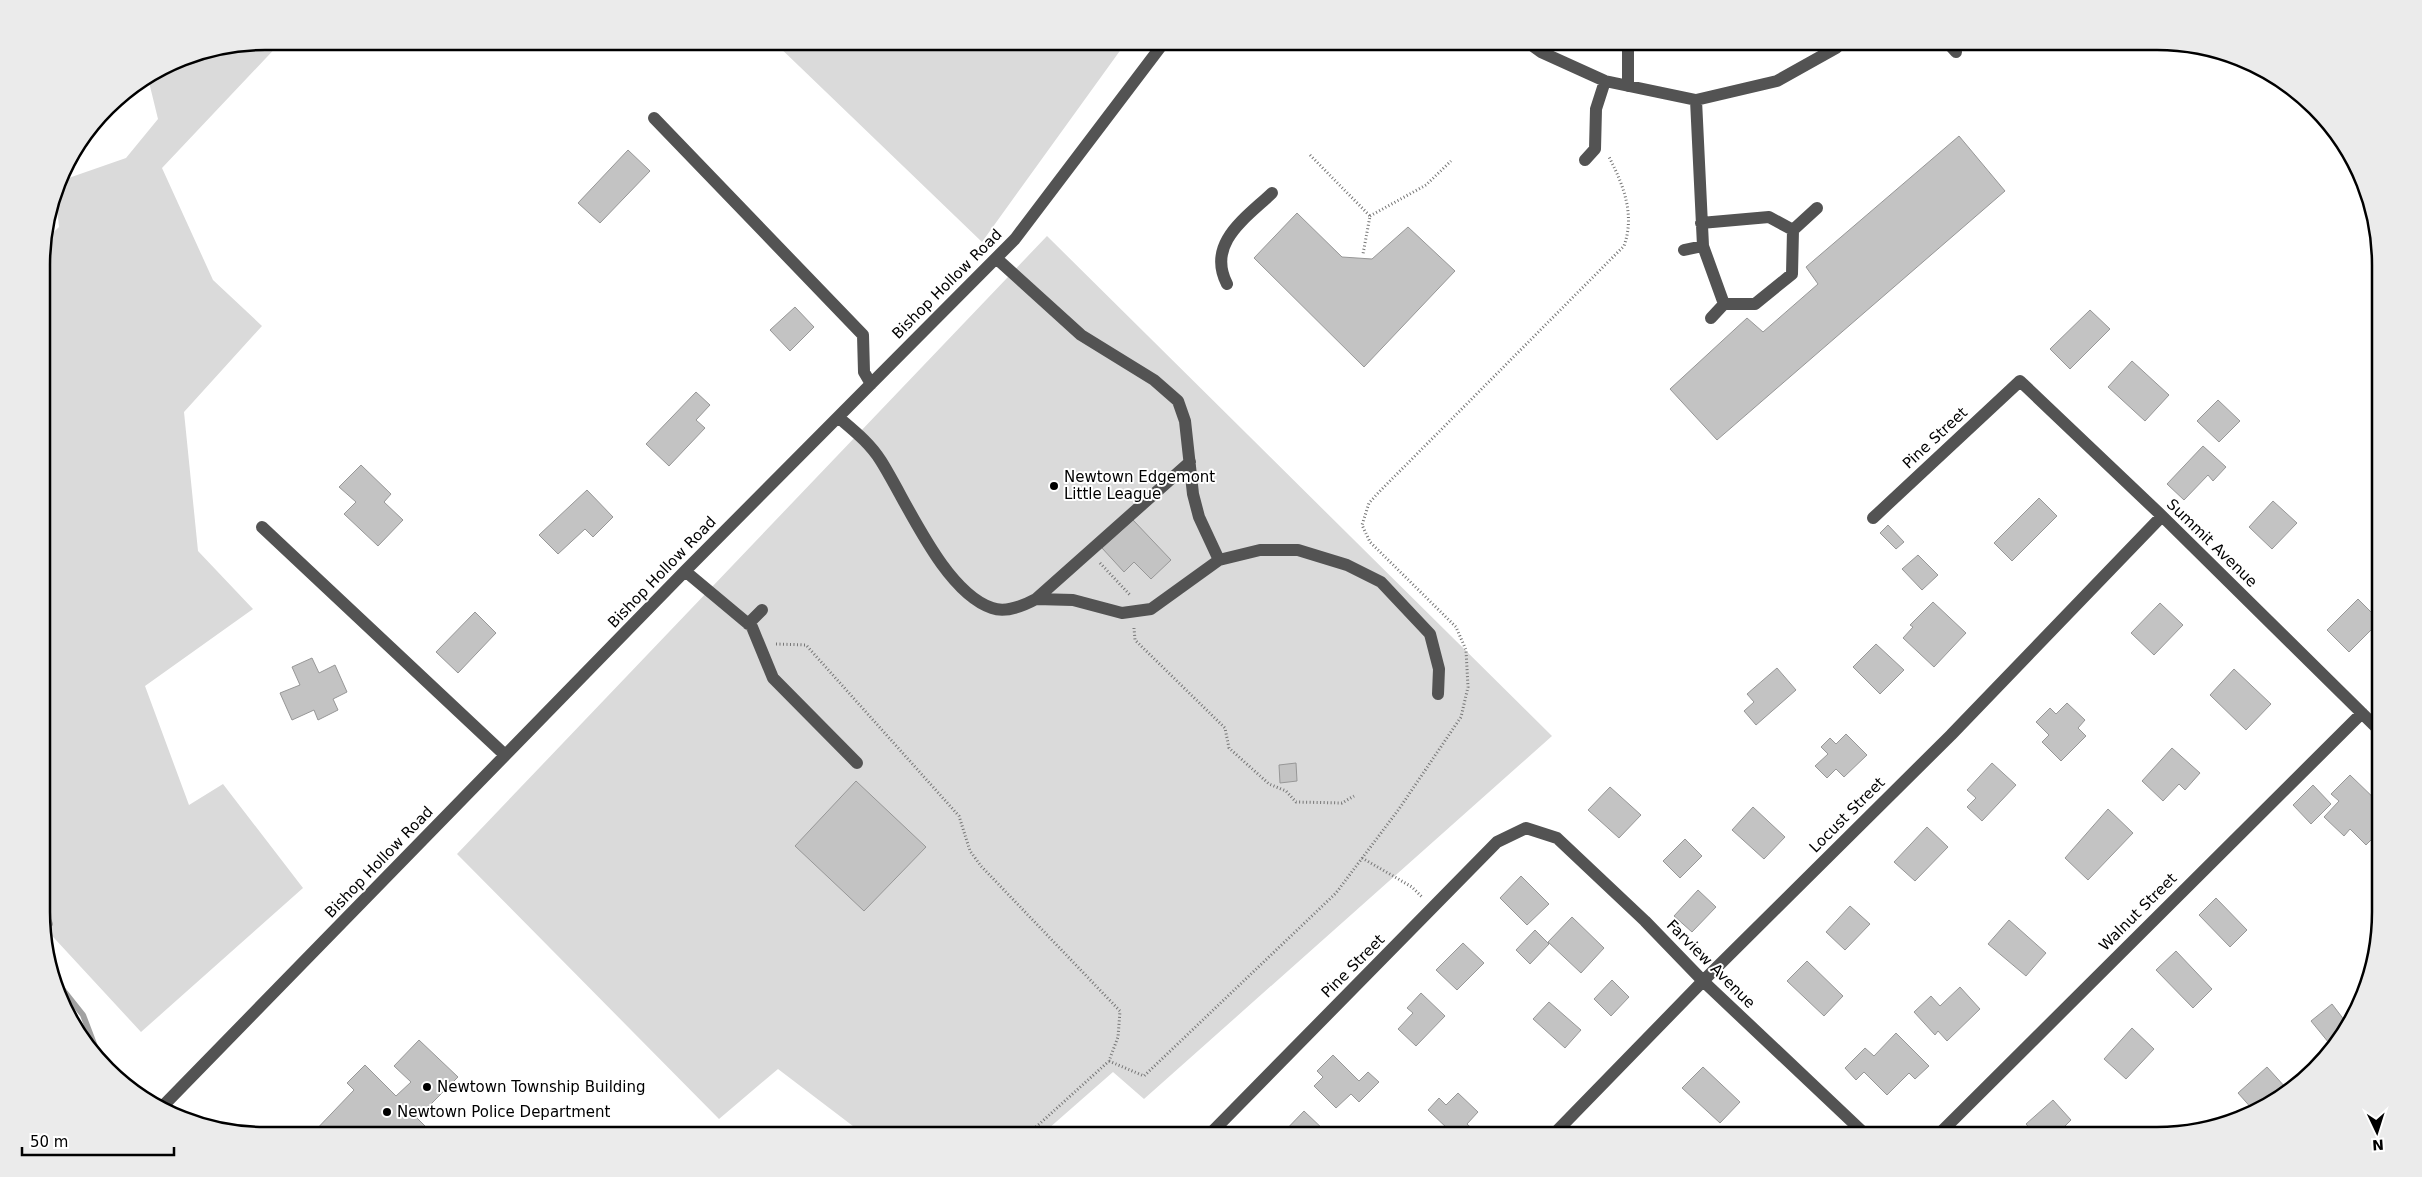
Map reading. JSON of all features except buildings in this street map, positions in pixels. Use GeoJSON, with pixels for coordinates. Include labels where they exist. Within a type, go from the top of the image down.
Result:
{"type":"FeatureCollection","features":[{"type":"Feature","properties":{"kind":"street","name":"Bishop Hollow Road"},"geometry":{"type":"LineString","coordinates":[[166,1103],[685,570],[1015,239],[1159,50]]}},
{"type":"Feature","properties":{"kind":"street"},"geometry":{"type":"LineString","coordinates":[[1538,50],[1605,81],[1696,100],[1777,81],[1832,50]]}},
{"type":"Feature","properties":{"kind":"street"},"geometry":{"type":"LineString","coordinates":[[1628,50],[1628,86]]}},
{"type":"Feature","properties":{"kind":"street"},"geometry":{"type":"LineString","coordinates":[[1585,160],[1595,150],[1596,109],[1605,81]]}},
{"type":"Feature","properties":{"kind":"street"},"geometry":{"type":"LineString","coordinates":[[1696,100],[1703,246],[1724,304]]}},
{"type":"Feature","properties":{"kind":"street"},"geometry":{"type":"LineString","coordinates":[[654,118],[863,335],[864,372],[871,384]]}},
{"type":"Feature","properties":{"kind":"street"},"geometry":{"type":"LineString","coordinates":[[1227,284],[1223,276],[1220,256],[1228,234],[1272,194]]}},
{"type":"Feature","properties":{"kind":"street"},"geometry":{"type":"LineString","coordinates":[[1711,318],[1724,304],[1755,304],[1792,274],[1793,230],[1817,208]]}},
{"type":"Feature","properties":{"kind":"street"},"geometry":{"type":"LineString","coordinates":[[1701,223],[1769,217],[1793,230]]}},
{"type":"Feature","properties":{"kind":"street"},"geometry":{"type":"LineString","coordinates":[[1684,250],[1703,246]]}},
{"type":"Feature","properties":{"kind":"street"},"geometry":{"type":"LineString","coordinates":[[996,258],[1081,335],[1154,380],[1178,401],[1185,421],[1193,494],[1198,517],[1219,560]]}},
{"type":"Feature","properties":{"kind":"street","name":"Summit Avenue"},"geometry":{"type":"LineString","coordinates":[[2020,381],[2162,516],[2372,723]]}},
{"type":"Feature","properties":{"kind":"street","name":"Pine Street"},"geometry":{"type":"LineString","coordinates":[[1873,518],[2020,381]]}},
{"type":"Feature","properties":{"kind":"street"},"geometry":{"type":"LineString","coordinates":[[838,417],[880,458],[935,555],[969,596],[993,609],[1018,608],[1036,599],[1190,462]]}},
{"type":"Feature","properties":{"kind":"street","name":"Locust Street"},"geometry":{"type":"LineString","coordinates":[[1561,1127],[1702,981],[1944,741],[2162,516]]}},
{"type":"Feature","properties":{"kind":"street"},"geometry":{"type":"LineString","coordinates":[[262,527],[505,755]]}},
{"type":"Feature","properties":{"kind":"street"},"geometry":{"type":"LineString","coordinates":[[1036,599],[1073,600],[1122,613],[1151,609],[1219,560],[1260,550],[1298,550],[1347,565],[1380,582],[1430,634],[1439,669],[1438,694]]}},
{"type":"Feature","properties":{"kind":"street"},"geometry":{"type":"LineString","coordinates":[[685,570],[752,627],[769,682],[857,763]]}},
{"type":"Feature","properties":{"kind":"street"},"geometry":{"type":"LineString","coordinates":[[748,624],[762,610]]}},
{"type":"Feature","properties":{"kind":"street","name":"Walnut Street"},"geometry":{"type":"LineString","coordinates":[[1946,1127],[2362,713]]}},
{"type":"Feature","properties":{"kind":"street","name":"Pine Street"},"geometry":{"type":"LineString","coordinates":[[1217,1127],[1497,842],[1526,828]]}},
{"type":"Feature","properties":{"kind":"street","name":"Farview Avenue"},"geometry":{"type":"LineString","coordinates":[[1526,828],[1557,838],[1645,921],[1702,981],[1857,1127]]}},
{"type":"Feature","properties":{"kind":"path"},"geometry":{"type":"LineString","coordinates":[[1310,156],[1370,216]]}},
{"type":"Feature","properties":{"kind":"path"},"geometry":{"type":"LineString","coordinates":[[1370,216],[1426,185],[1451,160]]}},
{"type":"Feature","properties":{"kind":"path"},"geometry":{"type":"LineString","coordinates":[[1363,254],[1370,216]]}},
{"type":"Feature","properties":{"kind":"path"},"geometry":{"type":"LineString","coordinates":[[1090,551],[1132,598],[1135,640],[1225,728],[1229,748],[1269,784],[1286,791],[1296,802],[1342,803],[1354,796]]}},
{"type":"Feature","properties":{"kind":"path"},"geometry":{"type":"LineString","coordinates":[[758,643],[806,645],[959,816],[970,851],[981,866],[1120,1012],[1118,1038],[1109,1061],[1036,1127]]}},
{"type":"Feature","properties":{"kind":"path"},"geometry":{"type":"LineString","coordinates":[[1362,858],[1412,887],[1434,908]]}},
{"type":"Feature","properties":{"kind":"shaded area"},"geometry":{"type":"Polygon","coordinates":[[[251,50],[273,50],[162,168],[213,280],[262,326],[184,412],[198,551],[253,609],[145,686],[189,805],[223,784],[303,888],[141,1032],[51,935],[50,926],[50,251],[53,233],[59,227],[57,209],[68,178],[126,158],[158,119],[149,84],[183,66],[210,57],[251,50]]]}},
{"type":"Feature","properties":{"kind":"shaded area"},"geometry":{"type":"Polygon","coordinates":[[[782,50],[1121,50],[982,242],[782,50]]]}},
{"type":"Feature","properties":{"kind":"shaded area","name":"Newtown Edgemont Little League"},"geometry":{"type":"Polygon","coordinates":[[[1047,236],[1552,736],[1144,1099],[1113,1072],[1050,1127],[854,1127],[778,1069],[719,1119],[457,854],[1047,236]]]}},
{"type":"Feature","properties":{"kind":"waterway"},"geometry":{"type":"LineString","coordinates":[[66,993],[83,1015],[92,1039]]}},
{"type":"Feature","properties":{"kind":"place","name":"Newtown Edgemont Little League"},"geometry":{"type":"Point","coordinates":[1054,486]}},
{"type":"Feature","properties":{"kind":"place","name":"Newtown Township Building"},"geometry":{"type":"Point","coordinates":[427,1087]}},
{"type":"Feature","properties":{"kind":"place","name":"Newtown Police Department"},"geometry":{"type":"Point","coordinates":[387,1112]}}]}
